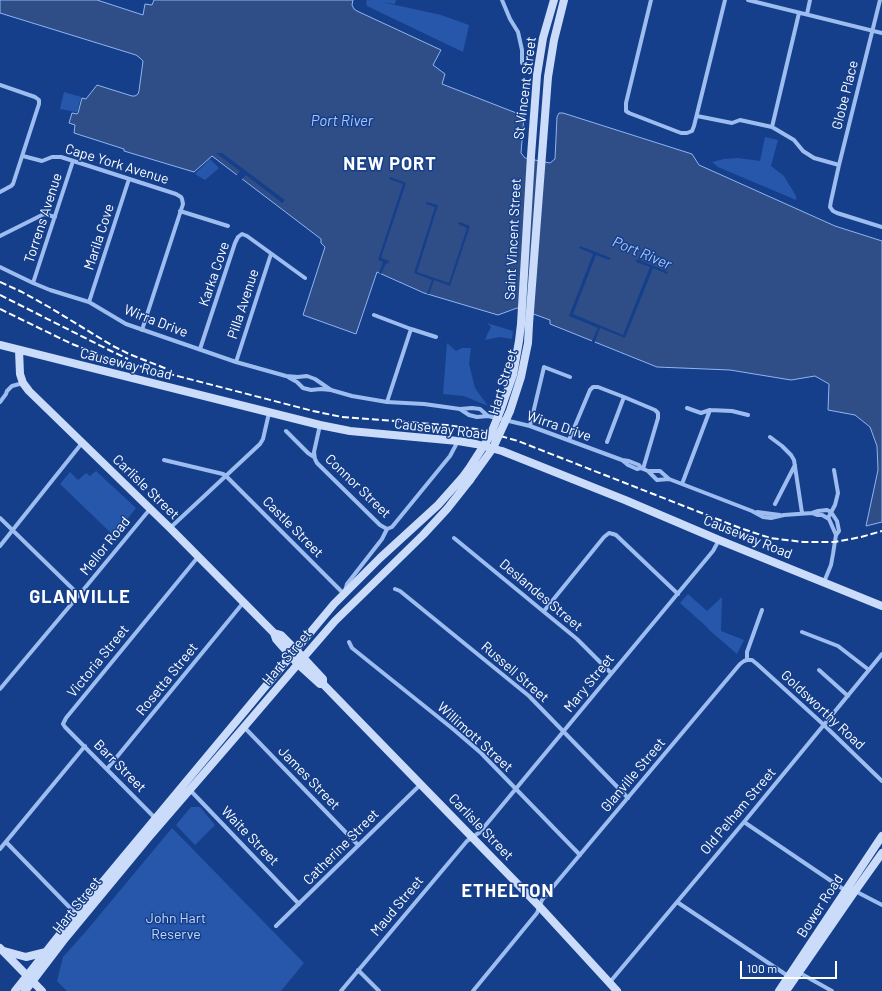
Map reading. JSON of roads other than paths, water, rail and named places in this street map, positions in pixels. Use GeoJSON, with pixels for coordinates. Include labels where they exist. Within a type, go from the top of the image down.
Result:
{"type":"FeatureCollection","features":[{"type":"Feature","properties":{"kind":"main road","name":"St Vincent Street"},"geometry":{"type":"LineString","coordinates":[[531,156],[539,61],[543,38],[554,0]]}},
{"type":"Feature","properties":{"kind":"main road","name":"St Vincent Street"},"geometry":{"type":"LineString","coordinates":[[542,158],[548,77],[554,40],[564,0]]}},
{"type":"Feature","properties":{"kind":"main road","name":"Saint Vincent Street"},"geometry":{"type":"LineString","coordinates":[[521,324],[531,156]]}},
{"type":"Feature","properties":{"kind":"main road","name":"Saint Vincent Street"},"geometry":{"type":"LineString","coordinates":[[530,324],[542,158]]}},
{"type":"Feature","properties":{"kind":"main road","name":"Hart Street"},"geometry":{"type":"LineString","coordinates":[[25,991],[30,979],[46,952],[79,917],[158,821],[184,784],[344,594],[380,558],[438,505],[462,478],[490,436],[502,409],[513,375],[520,341],[521,324]]}},
{"type":"Feature","properties":{"kind":"main road","name":"Hart Street"},"geometry":{"type":"LineString","coordinates":[[158,821],[190,790],[335,621],[423,535],[447,509],[470,480],[493,448],[510,411],[522,370],[528,343],[530,324]]}},
{"type":"Feature","properties":{"kind":"main road","name":"Causeway Road"},"geometry":{"type":"LineString","coordinates":[[0,345],[320,425],[350,431],[458,441],[502,451],[882,606]]}},
{"type":"Feature","properties":{"kind":"main road","name":"Carlisle Street"},"geometry":{"type":"LineString","coordinates":[[19,350],[20,374],[23,383],[29,391],[170,528],[243,603],[274,633],[281,635],[301,661],[323,679],[323,684],[539,906],[618,991]]}},
{"type":"Feature","properties":{"kind":"main road","name":"Bower Road"},"geometry":{"type":"LineString","coordinates":[[786,991],[794,975],[845,891],[882,836]]}},
{"type":"Feature","properties":{"kind":"main road","name":"Bower Road"},"geometry":{"type":"LineString","coordinates":[[779,991],[794,975],[882,853]]}},
{"type":"Feature","properties":{"kind":"main road","name":"Hart Street"},"geometry":{"type":"LineString","coordinates":[[15,991],[30,979],[64,941],[79,917]]}},
{"type":"Feature","properties":{"kind":"main road"},"geometry":{"type":"LineString","coordinates":[[1,950],[26,957],[46,952]]}},
{"type":"Feature","properties":{"kind":"main road"},"geometry":{"type":"LineString","coordinates":[[1,950],[42,991]]}},
{"type":"Feature","properties":{"kind":"street"},"geometry":{"type":"LineString","coordinates":[[502,0],[518,32],[522,50],[522,63]]}},
{"type":"Feature","properties":{"kind":"street"},"geometry":{"type":"LineString","coordinates":[[651,0],[626,103],[626,111],[681,133],[692,131],[694,126],[725,0]]}},
{"type":"Feature","properties":{"kind":"street"},"geometry":{"type":"LineString","coordinates":[[748,0],[882,33]]}},
{"type":"Feature","properties":{"kind":"street"},"geometry":{"type":"LineString","coordinates":[[806,14],[810,0]]}},
{"type":"Feature","properties":{"kind":"street","name":"Globe Place"},"geometry":{"type":"LineString","coordinates":[[880,0],[830,201],[830,207],[837,214],[882,227]]}},
{"type":"Feature","properties":{"kind":"street"},"geometry":{"type":"LineString","coordinates":[[772,127],[799,13]]}},
{"type":"Feature","properties":{"kind":"street"},"geometry":{"type":"LineString","coordinates":[[0,85],[35,97],[39,100],[37,111],[13,184],[0,192]]}},
{"type":"Feature","properties":{"kind":"street"},"geometry":{"type":"LineString","coordinates":[[697,116],[732,123],[740,120],[772,127],[794,140],[803,151],[814,158],[839,165]]}},
{"type":"Feature","properties":{"kind":"street","name":"Cape York Avenue"},"geometry":{"type":"LineString","coordinates":[[23,156],[42,161],[52,157],[61,157],[176,194],[182,199],[183,204],[180,211]]}},
{"type":"Feature","properties":{"kind":"street","name":"Torrens Avenue"},"geometry":{"type":"LineString","coordinates":[[33,283],[74,161]]}},
{"type":"Feature","properties":{"kind":"street","name":"Marila Cove"},"geometry":{"type":"LineString","coordinates":[[89,302],[129,179]]}},
{"type":"Feature","properties":{"kind":"street"},"geometry":{"type":"LineString","coordinates":[[142,330],[180,211],[228,226]]}},
{"type":"Feature","properties":{"kind":"street"},"geometry":{"type":"LineString","coordinates":[[0,236],[44,214],[55,217]]}},
{"type":"Feature","properties":{"kind":"street","name":"Karka Cove"},"geometry":{"type":"LineString","coordinates":[[200,349],[235,242],[242,234],[247,236],[304,278]]}},
{"type":"Feature","properties":{"kind":"street","name":"Pilla Avenue"},"geometry":{"type":"LineString","coordinates":[[236,362],[271,254]]}},
{"type":"Feature","properties":{"kind":"street","name":"Wirra Drive"},"geometry":{"type":"LineString","coordinates":[[0,267],[50,290],[89,302],[126,324],[142,330],[200,349],[222,358],[286,376],[307,376],[315,379],[331,390]]}},
{"type":"Feature","properties":{"kind":"street"},"geometry":{"type":"LineString","coordinates":[[374,315],[436,337]]}},
{"type":"Feature","properties":{"kind":"street"},"geometry":{"type":"LineString","coordinates":[[387,402],[410,329]]}},
{"type":"Feature","properties":{"kind":"street"},"geometry":{"type":"LineString","coordinates":[[530,426],[544,367],[570,377]]}},
{"type":"Feature","properties":{"kind":"street","name":"Wirra Drive"},"geometry":{"type":"LineString","coordinates":[[286,376],[297,382],[303,388],[311,390],[331,390],[352,396],[387,402],[424,404],[460,409],[472,408],[480,410],[488,416]]}},
{"type":"Feature","properties":{"kind":"street"},"geometry":{"type":"LineString","coordinates":[[0,402],[5,396],[7,390],[12,386],[23,383]]}},
{"type":"Feature","properties":{"kind":"street"},"geometry":{"type":"LineString","coordinates":[[569,440],[590,390],[593,387],[598,387],[658,412],[658,418],[642,468]]}},
{"type":"Feature","properties":{"kind":"street"},"geometry":{"type":"LineString","coordinates":[[607,442],[624,397]]}},
{"type":"Feature","properties":{"kind":"street"},"geometry":{"type":"LineString","coordinates":[[687,408],[701,413],[710,410],[732,411],[748,415]]}},
{"type":"Feature","properties":{"kind":"street","name":"Wirra Drive"},"geometry":{"type":"LineString","coordinates":[[460,409],[469,415],[477,417],[488,416],[530,426],[622,460],[628,466],[637,469],[642,468],[648,471],[657,480],[669,479]]}},
{"type":"Feature","properties":{"kind":"street"},"geometry":{"type":"LineString","coordinates":[[682,484],[710,410]]}},
{"type":"Feature","properties":{"kind":"street"},"geometry":{"type":"LineString","coordinates":[[170,528],[262,441],[269,413]]}},
{"type":"Feature","properties":{"kind":"street","name":"Connor Street"},"geometry":{"type":"LineString","coordinates":[[314,457],[320,425]]}},
{"type":"Feature","properties":{"kind":"street","name":"Connor Street"},"geometry":{"type":"LineString","coordinates":[[286,431],[314,457],[318,463],[380,525],[388,529]]}},
{"type":"Feature","properties":{"kind":"street"},"geometry":{"type":"LineString","coordinates":[[770,437],[791,455],[795,464],[802,513]]}},
{"type":"Feature","properties":{"kind":"street","name":"Hart Street"},"geometry":{"type":"LineString","coordinates":[[344,594],[347,584],[388,529],[392,527],[450,456],[458,441]]}},
{"type":"Feature","properties":{"kind":"street"},"geometry":{"type":"LineString","coordinates":[[0,546],[82,443]]}},
{"type":"Feature","properties":{"kind":"street"},"geometry":{"type":"LineString","coordinates":[[164,460],[221,473],[226,476]]}},
{"type":"Feature","properties":{"kind":"street"},"geometry":{"type":"LineString","coordinates":[[775,504],[795,464]]}},
{"type":"Feature","properties":{"kind":"street"},"geometry":{"type":"LineString","coordinates":[[834,470],[838,493],[835,505],[828,518],[836,535]]}},
{"type":"Feature","properties":{"kind":"street","name":"Wirra Drive"},"geometry":{"type":"LineString","coordinates":[[648,471],[660,471],[669,479],[764,517],[771,518],[784,515],[812,513],[828,518]]}},
{"type":"Feature","properties":{"kind":"street","name":"Castle Street"},"geometry":{"type":"LineString","coordinates":[[226,476],[344,594]]}},
{"type":"Feature","properties":{"kind":"street","name":"Mellor Road"},"geometry":{"type":"LineString","coordinates":[[0,688],[150,509]]}},
{"type":"Feature","properties":{"kind":"street","name":"Wirra Drive"},"geometry":{"type":"LineString","coordinates":[[812,513],[827,510],[831,512]]}},
{"type":"Feature","properties":{"kind":"street"},"geometry":{"type":"LineString","coordinates":[[824,582],[832,560],[836,535],[839,531],[837,520],[831,512]]}},
{"type":"Feature","properties":{"kind":"street"},"geometry":{"type":"LineString","coordinates":[[0,518],[79,595]]}},
{"type":"Feature","properties":{"kind":"street"},"geometry":{"type":"LineString","coordinates":[[544,611],[604,537],[609,533],[616,535],[678,594]]}},
{"type":"Feature","properties":{"kind":"street","name":"Deslandes Street"},"geometry":{"type":"LineString","coordinates":[[454,538],[577,639],[611,673]]}},
{"type":"Feature","properties":{"kind":"street","name":"Mary Street"},"geometry":{"type":"LineString","coordinates":[[472,838],[480,832],[678,594],[713,551],[719,540]]}},
{"type":"Feature","properties":{"kind":"street","name":"Victoria Street"},"geometry":{"type":"LineString","coordinates":[[63,724],[66,718],[198,557]]}},
{"type":"Feature","properties":{"kind":"street","name":"Russell Street"},"geometry":{"type":"LineString","coordinates":[[395,589],[400,591],[529,696],[628,798]]}},
{"type":"Feature","properties":{"kind":"street","name":"Rosetta Street"},"geometry":{"type":"LineString","coordinates":[[107,769],[243,603]]}},
{"type":"Feature","properties":{"kind":"street"},"geometry":{"type":"LineString","coordinates":[[747,660],[747,652],[762,610]]}},
{"type":"Feature","properties":{"kind":"street"},"geometry":{"type":"LineString","coordinates":[[802,632],[838,646],[869,670]]}},
{"type":"Feature","properties":{"kind":"street","name":"Willimott Street"},"geometry":{"type":"LineString","coordinates":[[349,642],[352,648],[481,753],[580,855]]}},
{"type":"Feature","properties":{"kind":"street","name":"Old Pelham Street"},"geometry":{"type":"LineString","coordinates":[[610,982],[882,654]]}},
{"type":"Feature","properties":{"kind":"street","name":"Goldsworthy Road"},"geometry":{"type":"LineString","coordinates":[[747,660],[752,660],[757,664],[824,725],[882,781]]}},
{"type":"Feature","properties":{"kind":"street","name":"Glanville Street"},"geometry":{"type":"LineString","coordinates":[[473,991],[537,913],[542,900],[740,664],[747,660]]}},
{"type":"Feature","properties":{"kind":"street"},"geometry":{"type":"LineString","coordinates":[[819,670],[848,696]]}},
{"type":"Feature","properties":{"kind":"street","name":"Barr Street"},"geometry":{"type":"LineString","coordinates":[[63,724],[65,728],[85,746],[158,821]]}},
{"type":"Feature","properties":{"kind":"street","name":"James Street"},"geometry":{"type":"LineString","coordinates":[[244,728],[358,845]]}},
{"type":"Feature","properties":{"kind":"street"},"geometry":{"type":"LineString","coordinates":[[0,850],[85,746]]}},
{"type":"Feature","properties":{"kind":"street","name":"Waite Street"},"geometry":{"type":"LineString","coordinates":[[184,784],[299,904]]}},
{"type":"Feature","properties":{"kind":"street","name":"Catherine Street"},"geometry":{"type":"LineString","coordinates":[[276,926],[421,784]]}},
{"type":"Feature","properties":{"kind":"street"},"geometry":{"type":"LineString","coordinates":[[744,822],[845,891],[855,891],[882,905]]}},
{"type":"Feature","properties":{"kind":"street","name":"Maud Street"},"geometry":{"type":"LineString","coordinates":[[342,991],[466,840],[472,838]]}},
{"type":"Feature","properties":{"kind":"street"},"geometry":{"type":"LineString","coordinates":[[6,842],[79,917]]}},
{"type":"Feature","properties":{"kind":"street"},"geometry":{"type":"LineString","coordinates":[[677,902],[794,975],[832,991]]}},
{"type":"Feature","properties":{"kind":"street"},"geometry":{"type":"LineString","coordinates":[[358,970],[379,991]]}},
{"type":"Feature","properties":{"kind":"water","name":"Port River"},"geometry":{"type":"Polygon","coordinates":[[[0,0],[97,0],[143,15],[145,4],[152,5],[154,0],[353,0],[352,5],[357,11],[441,50],[433,65],[445,74],[442,84],[524,116],[521,153],[525,158],[550,163],[555,159],[557,117],[559,113],[563,113],[692,154],[699,165],[835,226],[882,241],[882,522],[866,526],[878,470],[877,446],[870,427],[855,415],[828,410],[829,384],[815,376],[791,380],[730,370],[657,367],[550,324],[550,320],[517,308],[498,315],[424,293],[377,272],[356,334],[303,315],[325,247],[321,243],[321,239],[212,156],[194,172],[124,151],[124,149],[74,133],[75,125],[69,123],[72,113],[78,113],[82,98],[86,99],[97,85],[132,96],[138,94],[143,61],[136,55],[0,13],[0,0]]]}},
{"type":"Feature","properties":{"kind":"railway"},"geometry":{"type":"LineString","coordinates":[[0,282],[49,307],[113,346],[167,369]]}},
{"type":"Feature","properties":{"kind":"railway"},"geometry":{"type":"LineString","coordinates":[[0,295],[128,359]]}},
{"type":"Feature","properties":{"kind":"railway"},"geometry":{"type":"LineString","coordinates":[[0,309],[72,344],[108,358],[313,411],[342,417],[446,425],[476,429],[518,441],[740,528],[770,538],[803,542],[835,542],[882,531]]}},
{"type":"Feature","properties":{"kind":"district","name":"NEW PORT"},"geometry":{"type":"Point","coordinates":[390,164]}},
{"type":"Feature","properties":{"kind":"district","name":"GLANVILLE"},"geometry":{"type":"Point","coordinates":[80,597]}},
{"type":"Feature","properties":{"kind":"district","name":"ETHELTON"},"geometry":{"type":"Point","coordinates":[508,891]}},
{"type":"Feature","properties":{"kind":"park label","name":"John Hart Reserve"},"geometry":{"type":"Point","coordinates":[176,926]}}]}
